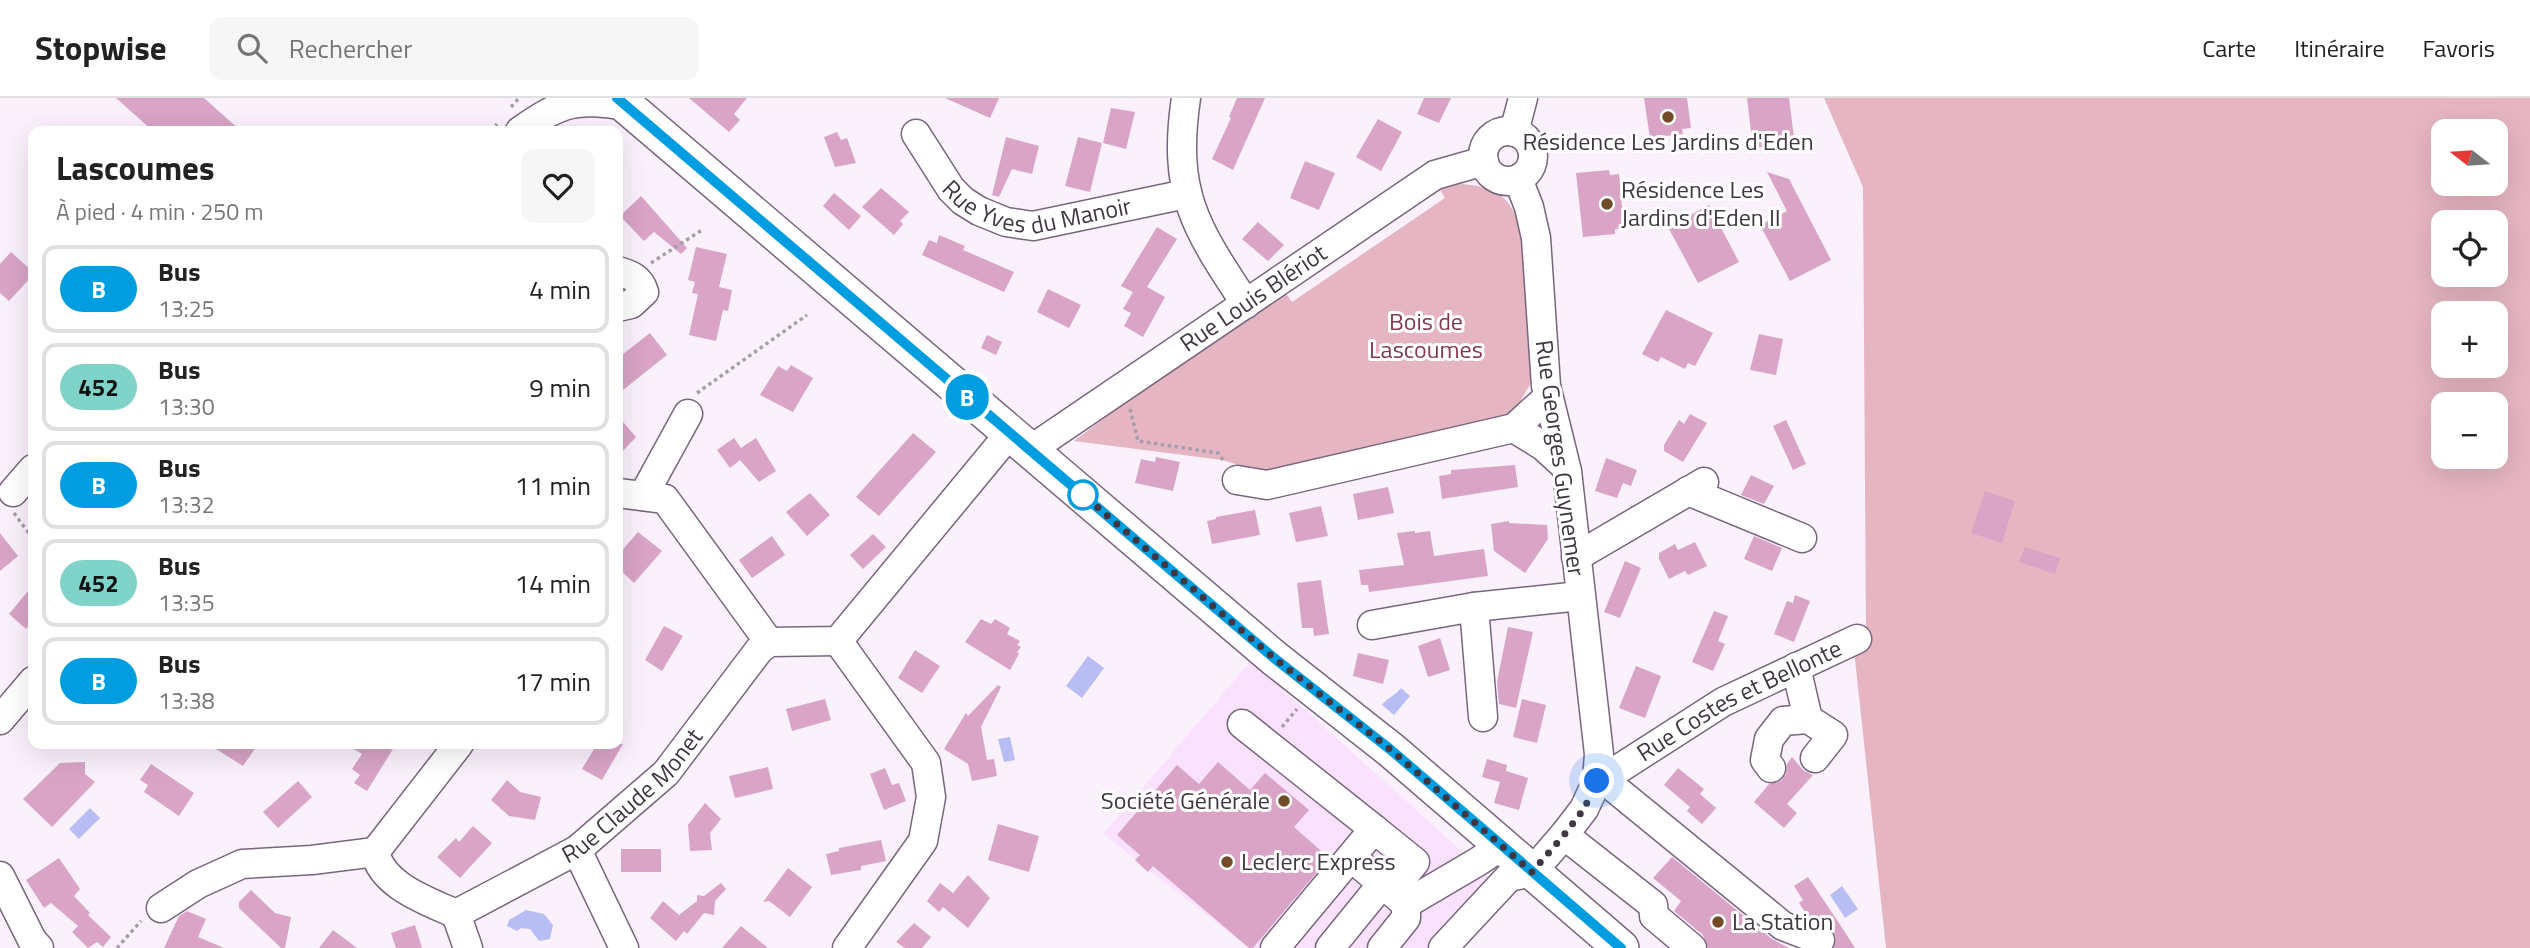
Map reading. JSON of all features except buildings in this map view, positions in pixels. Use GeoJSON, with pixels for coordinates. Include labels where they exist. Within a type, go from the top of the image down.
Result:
{"type":"FeatureCollection","features":[{"type":"Feature","properties":{"kind":"main road"},"geometry":{"type":"LineString","coordinates":[[622,102],[1274,658],[1391,750],[1593,948]]}},
{"type":"Feature","properties":{"kind":"main road"},"geometry":{"type":"LineString","coordinates":[[1507,863],[1621,948]]}},
{"type":"Feature","properties":{"kind":"street"},"geometry":{"type":"LineString","coordinates":[[513,126],[538,98]]}},
{"type":"Feature","properties":{"kind":"street"},"geometry":{"type":"LineString","coordinates":[[1186,98],[1181,133],[1181,166],[1186,194],[1206,244],[1246,303]]}},
{"type":"Feature","properties":{"kind":"street"},"geometry":{"type":"LineString","coordinates":[[1514,132],[1523,98]]}},
{"type":"Feature","properties":{"kind":"street"},"geometry":{"type":"LineString","coordinates":[[528,126],[568,102],[587,99],[622,102]]}},
{"type":"Feature","properties":{"kind":"street"},"geometry":{"type":"LineString","coordinates":[[1514,132],[1529,142],[1532,150],[1530,166],[1518,178],[1510,181],[1493,176],[1484,161],[1483,152],[1491,138],[1498,133],[1514,132]]}},
{"type":"Feature","properties":{"kind":"street","name":"Rue Yves du Manoir"},"geometry":{"type":"LineString","coordinates":[[916,134],[951,189],[963,201],[1006,222],[1033,226],[1186,194]]}},
{"type":"Feature","properties":{"kind":"street","name":"Rue Louis Blériot"},"geometry":{"type":"LineString","coordinates":[[1020,442],[1246,303],[1435,175],[1484,161]]}},
{"type":"Feature","properties":{"kind":"street","name":"Rue Georges Guynemer"},"geometry":{"type":"LineString","coordinates":[[1518,178],[1536,238],[1548,397],[1565,466],[1600,754],[1600,780]]}},
{"type":"Feature","properties":{"kind":"street"},"geometry":{"type":"LineString","coordinates":[[623,306],[631,304],[644,292],[642,283],[625,273]]}},
{"type":"Feature","properties":{"kind":"street"},"geometry":{"type":"LineString","coordinates":[[1237,480],[1267,485],[1514,428],[1548,397]]}},
{"type":"Feature","properties":{"kind":"street"},"geometry":{"type":"LineString","coordinates":[[688,414],[630,495],[665,499],[769,642],[838,641],[1020,442]]}},
{"type":"Feature","properties":{"kind":"street"},"geometry":{"type":"LineString","coordinates":[[1514,428],[1543,446],[1565,466]]}},
{"type":"Feature","properties":{"kind":"street"},"geometry":{"type":"LineString","coordinates":[[14,503],[28,478]]}},
{"type":"Feature","properties":{"kind":"street"},"geometry":{"type":"LineString","coordinates":[[1576,557],[1696,487],[1802,538]]}},
{"type":"Feature","properties":{"kind":"street"},"geometry":{"type":"LineString","coordinates":[[1372,625],[1474,607],[1580,596]]}},
{"type":"Feature","properties":{"kind":"street"},"geometry":{"type":"LineString","coordinates":[[1474,607],[1483,717]]}},
{"type":"Feature","properties":{"kind":"street","name":"Rue Costes et Bellonte"},"geometry":{"type":"LineString","coordinates":[[1600,780],[1723,702],[1857,639]]}},
{"type":"Feature","properties":{"kind":"street"},"geometry":{"type":"LineString","coordinates":[[838,641],[926,763],[931,797],[923,841],[847,948]]}},
{"type":"Feature","properties":{"kind":"street","name":"Rue Claude Monet"},"geometry":{"type":"LineString","coordinates":[[456,914],[577,850],[666,773],[750,659],[769,642]]}},
{"type":"Feature","properties":{"kind":"street"},"geometry":{"type":"LineString","coordinates":[[1796,667],[1808,719]]}},
{"type":"Feature","properties":{"kind":"street"},"geometry":{"type":"LineString","coordinates":[[0,720],[28,687]]}},
{"type":"Feature","properties":{"kind":"street"},"geometry":{"type":"LineString","coordinates":[[1771,768],[1765,760],[1769,739],[1783,721],[1808,719],[1833,735],[1815,758]]}},
{"type":"Feature","properties":{"kind":"street"},"geometry":{"type":"LineString","coordinates":[[1242,724],[1415,862],[1393,893],[1330,948]]}},
{"type":"Feature","properties":{"kind":"street"},"geometry":{"type":"LineString","coordinates":[[161,908],[198,884],[242,864],[312,860],[374,852],[455,749]]}},
{"type":"Feature","properties":{"kind":"street"},"geometry":{"type":"LineString","coordinates":[[1393,893],[1507,863],[1564,835],[1584,809],[1600,780],[1783,926],[1820,940]]}},
{"type":"Feature","properties":{"kind":"street"},"geometry":{"type":"LineString","coordinates":[[1275,948],[1374,829]]}},
{"type":"Feature","properties":{"kind":"street"},"geometry":{"type":"LineString","coordinates":[[1564,835],[1653,905],[1654,916],[1684,946]]}},
{"type":"Feature","properties":{"kind":"street"},"geometry":{"type":"LineString","coordinates":[[577,850],[624,948]]}},
{"type":"Feature","properties":{"kind":"street"},"geometry":{"type":"LineString","coordinates":[[374,852],[377,863],[404,889],[456,914],[468,948]]}},
{"type":"Feature","properties":{"kind":"street"},"geometry":{"type":"LineString","coordinates":[[1351,857],[1393,893],[1406,918],[1382,948]]}},
{"type":"Feature","properties":{"kind":"street"},"geometry":{"type":"LineString","coordinates":[[1443,948],[1507,863]]}},
{"type":"Feature","properties":{"kind":"street"},"geometry":{"type":"LineString","coordinates":[[0,876],[31,945]]}},
{"type":"Feature","properties":{"kind":"path"},"geometry":{"type":"LineString","coordinates":[[625,273],[702,230]]}},
{"type":"Feature","properties":{"kind":"path"},"geometry":{"type":"LineString","coordinates":[[688,414],[698,391],[807,315]]}},
{"type":"Feature","properties":{"kind":"path"},"geometry":{"type":"LineString","coordinates":[[1129,407],[1138,441],[1219,453],[1237,480]]}},
{"type":"Feature","properties":{"kind":"path"},"geometry":{"type":"LineString","coordinates":[[14,503],[28,530]]}},
{"type":"Feature","properties":{"kind":"path"},"geometry":{"type":"LineString","coordinates":[[1281,729],[1298,707]]}},
{"type":"Feature","properties":{"kind":"path"},"geometry":{"type":"LineString","coordinates":[[117,948],[150,911],[161,908]]}},
{"type":"Feature","properties":{"kind":"shaded area"},"geometry":{"type":"Polygon","coordinates":[[[1251,661],[1497,883],[1439,948],[1249,948],[1103,834],[1251,661]]]}},
{"type":"Feature","properties":{"kind":"green space"},"geometry":{"type":"Polygon","coordinates":[[[1824,98],[2530,98],[2530,948],[1886,948],[1854,650],[1866,635],[1863,187],[1824,98]]]}},
{"type":"Feature","properties":{"kind":"green space","name":"Bois de Lascoumes"},"geometry":{"type":"Polygon","coordinates":[[[1475,185],[1501,195],[1512,208],[1522,229],[1532,381],[1513,414],[1275,476],[1222,460],[1074,441],[1130,399],[1130,395],[1284,291],[1292,302],[1445,198],[1439,188],[1475,185]]]}},
{"type":"Feature","properties":{"kind":"water"},"geometry":{"type":"Polygon","coordinates":[[[1088,656],[1104,668],[1082,698],[1066,686],[1088,656]]]}},
{"type":"Feature","properties":{"kind":"water"},"geometry":{"type":"Polygon","coordinates":[[[1401,688],[1410,696],[1394,715],[1382,705],[1401,688]]]}},
{"type":"Feature","properties":{"kind":"water"},"geometry":{"type":"Polygon","coordinates":[[[1010,737],[1015,760],[1004,762],[998,739],[1010,737]]]}},
{"type":"Feature","properties":{"kind":"water"},"geometry":{"type":"Polygon","coordinates":[[[90,808],[100,818],[79,839],[69,829],[90,808]]]}},
{"type":"Feature","properties":{"kind":"water"},"geometry":{"type":"Polygon","coordinates":[[[1842,886],[1858,909],[1845,918],[1830,895],[1842,886]]]}},
{"type":"Feature","properties":{"kind":"water"},"geometry":{"type":"Polygon","coordinates":[[[526,910],[544,914],[553,925],[550,939],[539,941],[530,929],[521,928],[517,931],[507,926],[509,920],[526,910]]]}},
{"type":"Feature","properties":{"kind":"bus line","name":"B"},"geometry":{"type":"LineString","coordinates":[[617,98],[1274,658],[1391,750],[1621,948]]}},
{"type":"Feature","properties":{"kind":"place","name":"Résidence Les Jardins d'Eden"},"geometry":{"type":"Point","coordinates":[1668,117]}},
{"type":"Feature","properties":{"kind":"place","name":"Résidence Les Jardins d'Eden II"},"geometry":{"type":"Point","coordinates":[1607,204]}},
{"type":"Feature","properties":{"kind":"place","name":"Société Générale"},"geometry":{"type":"Point","coordinates":[1284,801]}},
{"type":"Feature","properties":{"kind":"place","name":"Leclerc Express"},"geometry":{"type":"Point","coordinates":[1227,862]}},
{"type":"Feature","properties":{"kind":"place","name":"La Station"},"geometry":{"type":"Point","coordinates":[1718,922]}},
{"type":"Feature","properties":{"kind":"route"},"geometry":{"type":"LineString","coordinates":[[1083,495],[1076,489],[1274,658],[1391,750],[1532,872],[1584,809],[1597,781]]}}]}
